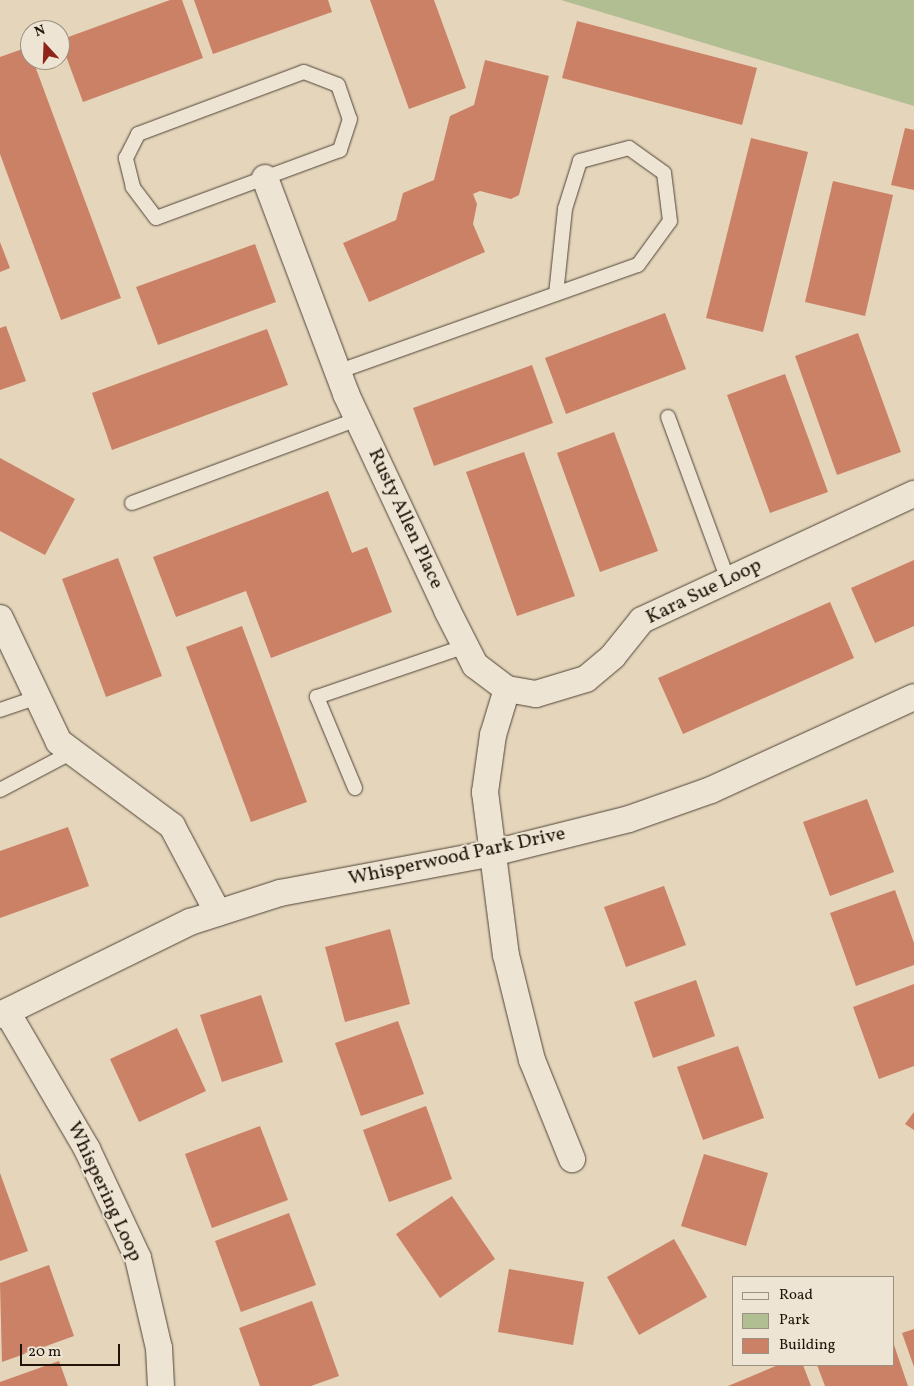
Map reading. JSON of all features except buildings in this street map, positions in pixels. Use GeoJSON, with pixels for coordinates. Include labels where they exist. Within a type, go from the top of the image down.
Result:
{"type":"FeatureCollection","features":[{"type":"Feature","properties":{"kind":"street","name":"Rusty Allen Place"},"geometry":{"type":"LineString","coordinates":[[265,178],[338,372],[358,419],[475,666],[507,689]]}},
{"type":"Feature","properties":{"kind":"street","name":"Kara Sue Loop"},"geometry":{"type":"LineString","coordinates":[[507,689],[536,694],[586,679],[613,656],[642,620],[914,494]]}},
{"type":"Feature","properties":{"kind":"street"},"geometry":{"type":"LineString","coordinates":[[0,618],[59,742],[172,826],[218,913]]}},
{"type":"Feature","properties":{"kind":"street"},"geometry":{"type":"LineString","coordinates":[[507,689],[493,735],[485,792],[506,955],[532,1060],[572,1159]]}},
{"type":"Feature","properties":{"kind":"street","name":"Whisperwood Park Drive"},"geometry":{"type":"LineString","coordinates":[[4,1014],[190,922],[280,893],[493,854],[629,819],[711,790],[914,696]]}},
{"type":"Feature","properties":{"kind":"street","name":"Whispering Loop"},"geometry":{"type":"LineString","coordinates":[[4,1014],[87,1149],[138,1258],[159,1348],[161,1386]]}},
{"type":"Feature","properties":{"kind":"lane"},"geometry":{"type":"LineString","coordinates":[[304,72],[338,85],[350,119],[340,150],[265,178],[156,218],[133,187],[126,158],[138,134],[304,72]]}},
{"type":"Feature","properties":{"kind":"lane"},"geometry":{"type":"LineString","coordinates":[[338,372],[638,265],[670,221],[664,174],[629,148],[580,162],[565,209],[556,294]]}},
{"type":"Feature","properties":{"kind":"lane"},"geometry":{"type":"LineString","coordinates":[[668,417],[728,580]]}},
{"type":"Feature","properties":{"kind":"lane"},"geometry":{"type":"LineString","coordinates":[[132,503],[358,419]]}},
{"type":"Feature","properties":{"kind":"lane"},"geometry":{"type":"LineString","coordinates":[[355,788],[318,697],[466,646]]}},
{"type":"Feature","properties":{"kind":"lane"},"geometry":{"type":"LineString","coordinates":[[0,710],[38,696]]}},
{"type":"Feature","properties":{"kind":"lane"},"geometry":{"type":"LineString","coordinates":[[0,790],[72,752]]}},
{"type":"Feature","properties":{"kind":"green space"},"geometry":{"type":"Polygon","coordinates":[[[561,0],[914,0],[914,106],[561,0]]]}}]}
